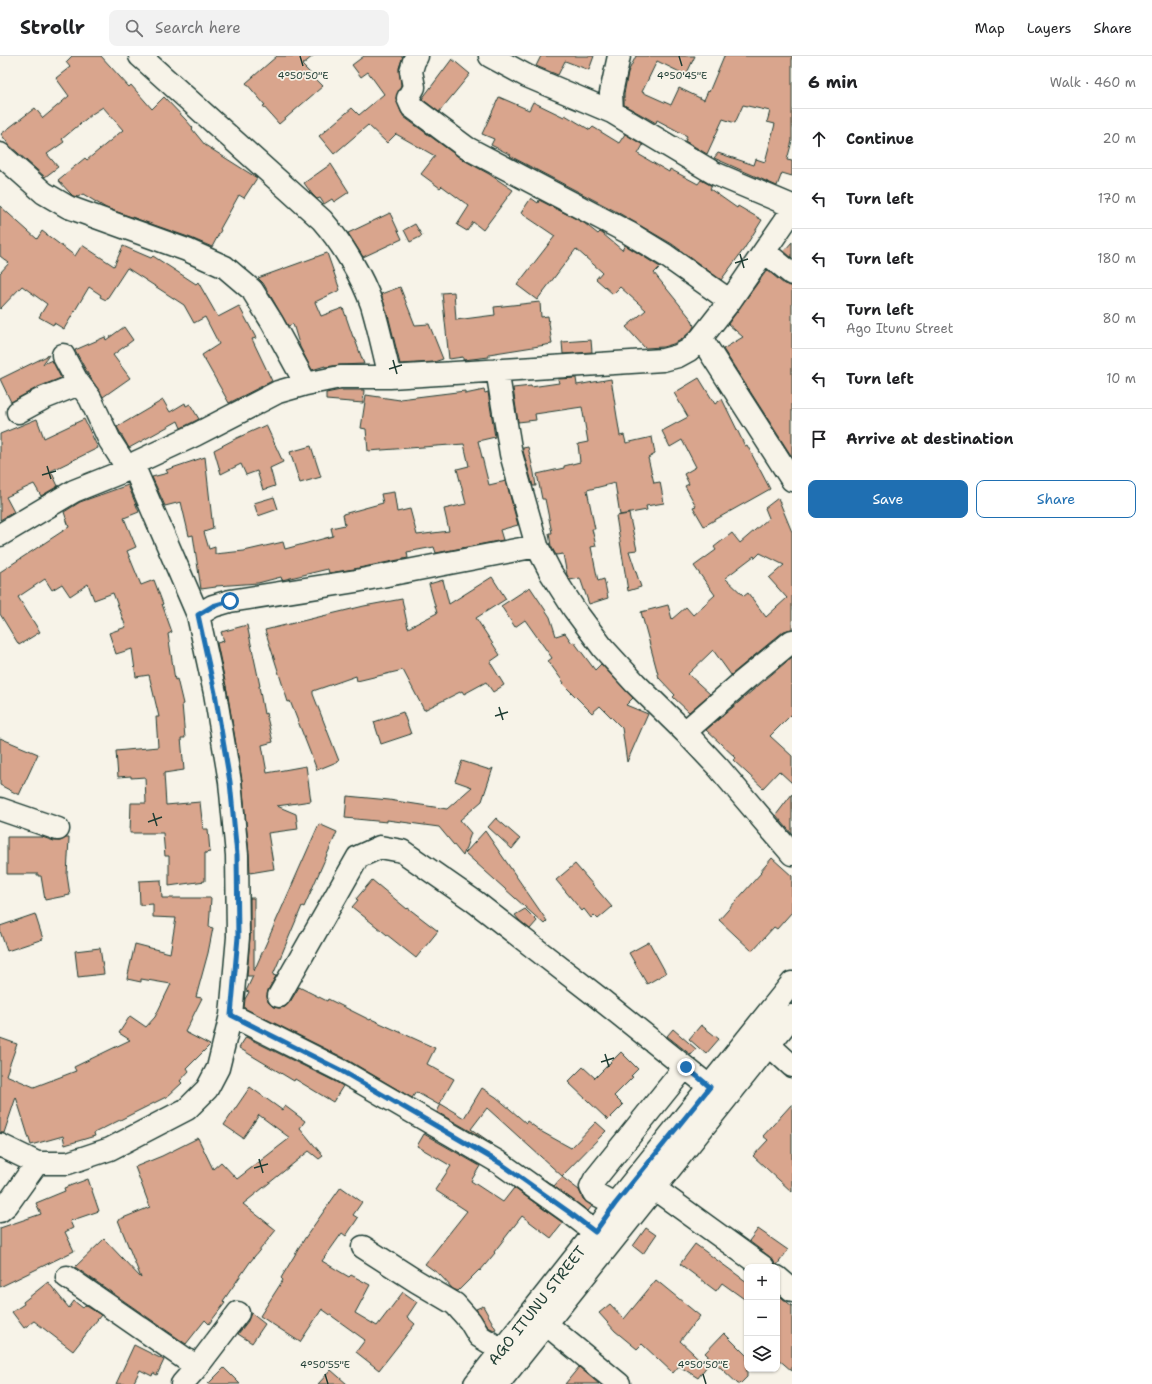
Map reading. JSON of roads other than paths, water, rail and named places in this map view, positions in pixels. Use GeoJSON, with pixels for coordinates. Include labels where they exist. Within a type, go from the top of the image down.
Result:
{"type":"FeatureCollection","features":[{"type":"Feature","properties":{"kind":"street"},"geometry":{"type":"LineString","coordinates":[[140,56],[322,220],[336,237],[355,269],[371,304],[390,377]]}},
{"type":"Feature","properties":{"kind":"street"},"geometry":{"type":"LineString","coordinates":[[417,56],[414,61],[412,71],[414,87],[408,98],[412,107],[467,148],[629,233],[665,255],[730,301]]}},
{"type":"Feature","properties":{"kind":"street"},"geometry":{"type":"LineString","coordinates":[[490,56],[527,76],[612,112],[714,173],[792,206]]}},
{"type":"Feature","properties":{"kind":"street"},"geometry":{"type":"LineString","coordinates":[[612,112],[612,93],[619,56]]}},
{"type":"Feature","properties":{"kind":"street"},"geometry":{"type":"LineString","coordinates":[[0,154],[44,193],[68,207],[187,250],[225,266],[252,290],[272,322],[306,384]]}},
{"type":"Feature","properties":{"kind":"street"},"geometry":{"type":"LineString","coordinates":[[0,535],[74,491],[131,468],[137,462],[195,435],[278,392],[306,384],[340,377],[390,377],[663,360],[678,356],[689,350],[701,338],[730,301],[792,211]]}},
{"type":"Feature","properties":{"kind":"street"},"geometry":{"type":"LineString","coordinates":[[765,252],[792,274]]}},
{"type":"Feature","properties":{"kind":"street"},"geometry":{"type":"LineString","coordinates":[[701,338],[792,480]]}},
{"type":"Feature","properties":{"kind":"street"},"geometry":{"type":"LineString","coordinates":[[0,1145],[37,1163],[68,1163],[110,1149],[187,1109],[207,1089],[218,1068],[231,1015],[238,937],[237,855],[230,782],[215,693],[198,615],[131,468],[110,441],[90,398],[79,384],[63,355]]}},
{"type":"Feature","properties":{"kind":"street"},"geometry":{"type":"LineString","coordinates":[[497,370],[511,454],[537,546],[550,573],[603,648],[635,683],[718,767],[792,854]]}},
{"type":"Feature","properties":{"kind":"street"},"geometry":{"type":"LineString","coordinates":[[18,412],[44,398],[79,384]]}},
{"type":"Feature","properties":{"kind":"street"},"geometry":{"type":"LineString","coordinates":[[198,615],[213,606],[230,601],[356,581],[537,546]]}},
{"type":"Feature","properties":{"kind":"street"},"geometry":{"type":"LineString","coordinates":[[685,732],[792,641]]}},
{"type":"Feature","properties":{"kind":"street"},"geometry":{"type":"LineString","coordinates":[[0,809],[58,829]]}},
{"type":"Feature","properties":{"kind":"street"},"geometry":{"type":"LineString","coordinates":[[279,996],[358,857],[380,847],[402,850],[474,901],[710,1087]]}},
{"type":"Feature","properties":{"kind":"street","name":"AGO ITUNU STREET"},"geometry":{"type":"LineString","coordinates":[[475,1384],[595,1232],[615,1204],[792,983]]}},
{"type":"Feature","properties":{"kind":"street"},"geometry":{"type":"LineString","coordinates":[[231,1015],[340,1070],[500,1163],[595,1232]]}},
{"type":"Feature","properties":{"kind":"street","name":"AGO ITUNU STREET"},"geometry":{"type":"LineString","coordinates":[[498,1384],[792,1016]]}},
{"type":"Feature","properties":{"kind":"street"},"geometry":{"type":"LineString","coordinates":[[769,1045],[792,1066]]}},
{"type":"Feature","properties":{"kind":"street"},"geometry":{"type":"LineString","coordinates":[[615,1204],[594,1193],[591,1187],[595,1179],[686,1067]]}},
{"type":"Feature","properties":{"kind":"street"},"geometry":{"type":"LineString","coordinates":[[0,1211],[7,1205],[37,1163]]}},
{"type":"Feature","properties":{"kind":"street"},"geometry":{"type":"LineString","coordinates":[[654,1189],[759,1264]]}},
{"type":"Feature","properties":{"kind":"street"},"geometry":{"type":"LineString","coordinates":[[363,1247],[455,1304],[470,1321],[480,1336],[502,1350]]}},
{"type":"Feature","properties":{"kind":"street"},"geometry":{"type":"LineString","coordinates":[[67,1277],[197,1367]]}},
{"type":"Feature","properties":{"kind":"street"},"geometry":{"type":"LineString","coordinates":[[780,1280],[792,1290]]}},
{"type":"Feature","properties":{"kind":"street"},"geometry":{"type":"LineString","coordinates":[[182,1384],[197,1367],[238,1313]]}},
{"type":"Feature","properties":{"kind":"street"},"geometry":{"type":"LineString","coordinates":[[546,1324],[602,1372],[619,1384]]}}]}
